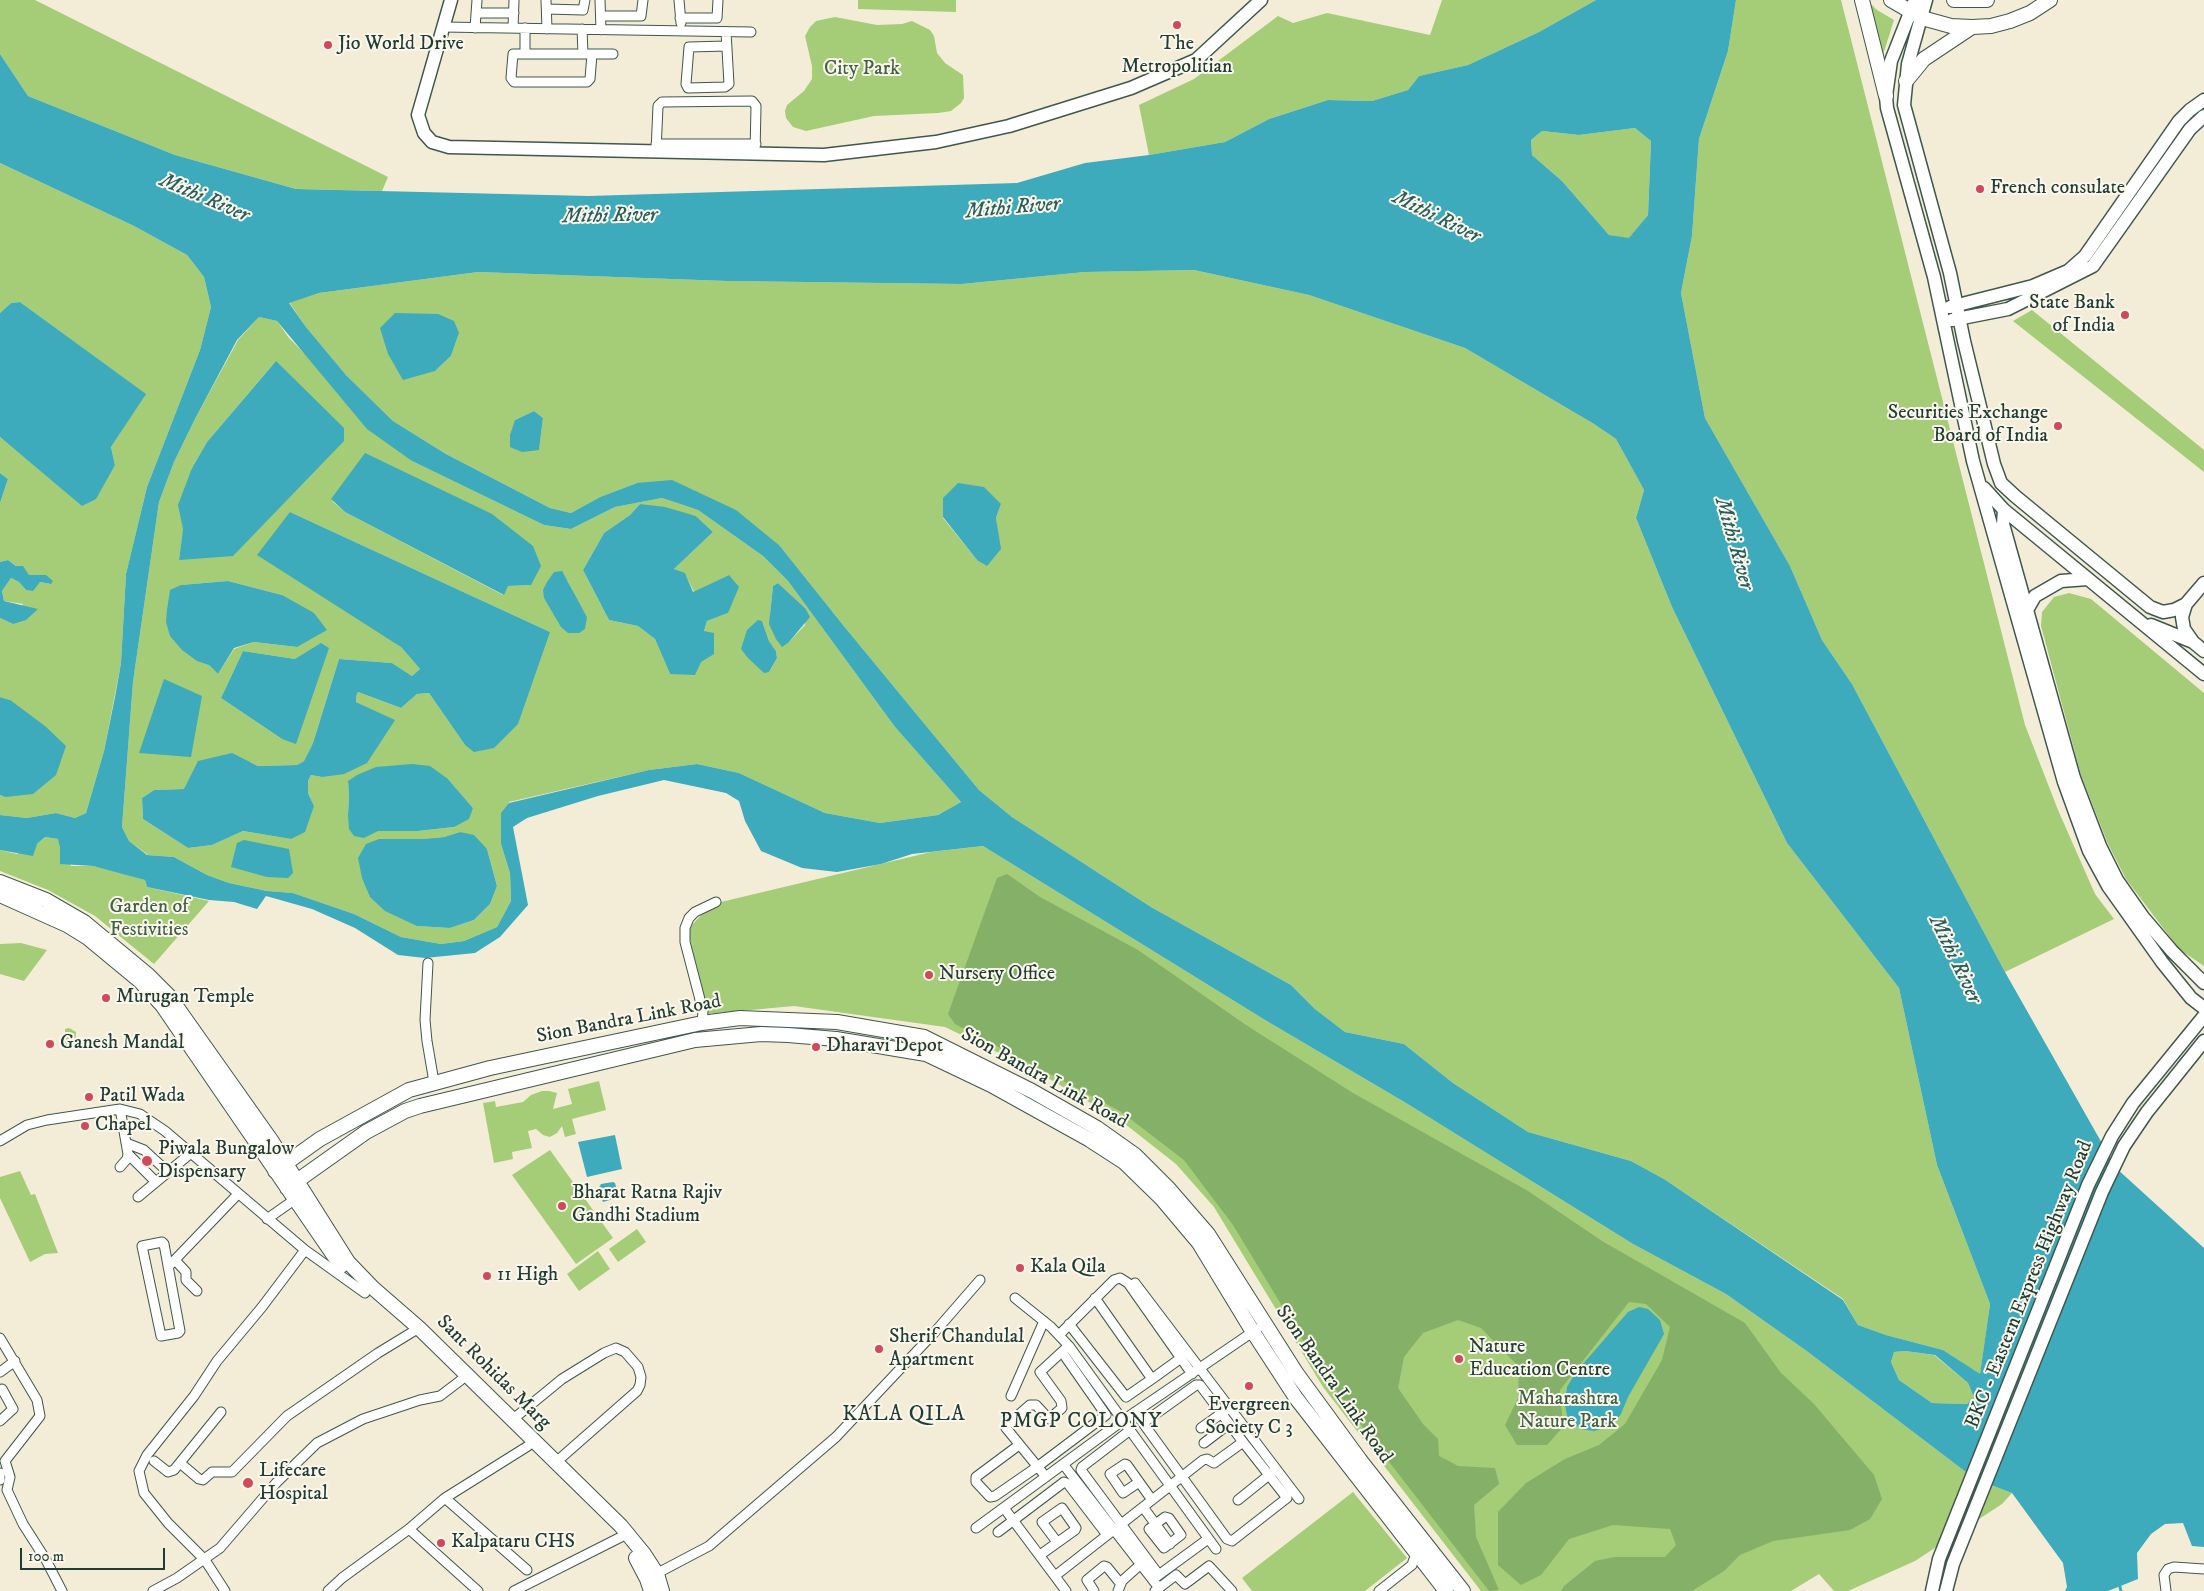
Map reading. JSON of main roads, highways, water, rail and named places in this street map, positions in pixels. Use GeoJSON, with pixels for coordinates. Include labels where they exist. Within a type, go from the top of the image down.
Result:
{"type":"FeatureCollection","features":[{"type":"Feature","properties":{"kind":"main road"},"geometry":{"type":"LineString","coordinates":[[451,0],[418,115],[424,133],[432,142],[449,148],[756,149],[833,154],[936,142],[1009,126],[1131,88],[1196,60],[1262,0]]}},
{"type":"Feature","properties":{"kind":"main road"},"geometry":{"type":"LineString","coordinates":[[1862,0],[1886,96],[1888,113],[1934,277],[1973,461],[1982,486],[2064,782],[2089,851],[2108,886],[2191,998],[2204,1008]]}},
{"type":"Feature","properties":{"kind":"main road"},"geometry":{"type":"LineString","coordinates":[[1891,0],[1951,26],[1972,27],[1991,26],[2010,21],[2030,13],[2050,0]]}},
{"type":"Feature","properties":{"kind":"main road"},"geometry":{"type":"LineString","coordinates":[[1886,96],[1891,61],[1915,9],[1926,0]]}},
{"type":"Feature","properties":{"kind":"main road"},"geometry":{"type":"LineString","coordinates":[[1954,0],[1987,0]]}},
{"type":"Feature","properties":{"kind":"main road"},"geometry":{"type":"LineString","coordinates":[[1915,9],[1904,105],[1950,273],[1994,464],[2001,483],[2014,496],[2150,607],[2163,612],[2174,610],[2186,604],[2204,583]]}},
{"type":"Feature","properties":{"kind":"main road"},"geometry":{"type":"LineString","coordinates":[[1906,81],[1924,59],[1972,27]]}},
{"type":"Feature","properties":{"kind":"main road"},"geometry":{"type":"LineString","coordinates":[[1958,312],[2033,286],[2068,271],[2085,256],[2179,121],[2204,100]]}},
{"type":"Feature","properties":{"kind":"main road"},"geometry":{"type":"LineString","coordinates":[[1941,315],[2008,309],[2093,266],[2190,129],[2204,116]]}},
{"type":"Feature","properties":{"kind":"main road"},"geometry":{"type":"LineString","coordinates":[[1982,486],[2004,510],[2204,674]]}},
{"type":"Feature","properties":{"kind":"main road"},"geometry":{"type":"LineString","coordinates":[[2004,510],[2003,524],[2074,778],[2100,846],[2117,880],[2143,917],[2172,951],[2204,983],[2191,998]]}},
{"type":"Feature","properties":{"kind":"main road"},"geometry":{"type":"LineString","coordinates":[[2027,610],[2035,596],[2061,581],[2088,579]]}},
{"type":"Feature","properties":{"kind":"main road"},"geometry":{"type":"LineString","coordinates":[[2186,604],[2182,617],[2184,629],[2193,642],[2204,651]]}},
{"type":"Feature","properties":{"kind":"main road"},"geometry":{"type":"LineString","coordinates":[[2139,621],[2193,642]]}},
{"type":"Feature","properties":{"kind":"main road"},"geometry":{"type":"LineString","coordinates":[[3,889],[88,938],[140,981],[162,1005],[280,1167],[293,1190],[366,1132],[405,1112],[436,1100],[695,1040],[761,1034],[836,1039],[926,1054],[991,1085],[1124,1162],[1162,1199],[1199,1243],[1296,1398],[1420,1547],[1446,1591]]}},
{"type":"Feature","properties":{"kind":"main road","name":"BKC - Eastern Express Highway Road"},"geometry":{"type":"LineString","coordinates":[[1932,1591],[1939,1559],[2088,1185],[2112,1136],[2133,1103],[2204,1016]]}},
{"type":"Feature","properties":{"kind":"main road","name":"Sion Bandra Link Road"},"geometry":{"type":"LineString","coordinates":[[280,1167],[320,1139],[409,1090],[434,1082],[511,1064],[702,1023],[740,1018],[838,1022],[924,1037],[1032,1091],[1118,1142],[1135,1155],[1169,1189],[1208,1234],[1297,1374],[1420,1547],[1463,1591]]}},
{"type":"Feature","properties":{"kind":"main road","name":"BKC - Eastern Express Highway Road"},"geometry":{"type":"LineString","coordinates":[[1946,1591],[1952,1564],[2102,1192],[2128,1139],[2147,1112],[2204,1041]]}},
{"type":"Feature","properties":{"kind":"main road"},"geometry":{"type":"LineString","coordinates":[[554,1055],[557,1072]]}},
{"type":"Feature","properties":{"kind":"main road"},"geometry":{"type":"LineString","coordinates":[[511,1064],[516,1082]]}},
{"type":"Feature","properties":{"kind":"main road","name":"Sant Rohidas Marg"},"geometry":{"type":"LineString","coordinates":[[293,1190],[343,1269],[365,1293],[416,1331]]}},
{"type":"Feature","properties":{"kind":"main road","name":"Sant Rohidas Marg"},"geometry":{"type":"LineString","coordinates":[[293,1190],[348,1262],[373,1288],[528,1446],[621,1526],[644,1554],[652,1581]]}},
{"type":"Feature","properties":{"kind":"main road","name":"Sant Rohidas Marg"},"geometry":{"type":"LineString","coordinates":[[458,1373],[512,1420],[556,1463],[621,1537],[652,1581],[662,1591]]}},
{"type":"Feature","properties":{"kind":"water","name":"Mithi River"},"geometry":{"type":"Polygon","coordinates":[[[1596,0],[1736,0],[1728,51],[1699,139],[1692,236],[1681,293],[1705,418],[1790,566],[1822,640],[1852,684],[2005,972],[2116,1168],[2204,1248],[2204,1547],[2192,1546],[2183,1523],[2165,1524],[2151,1534],[2137,1553],[2138,1579],[2108,1591],[2065,1591],[2067,1587],[2063,1563],[2012,1493],[1975,1479],[1808,1352],[1726,1294],[1633,1244],[1406,1103],[1265,1020],[983,846],[912,854],[881,864],[837,872],[802,868],[761,851],[745,821],[739,801],[726,793],[664,780],[598,796],[527,818],[513,827],[528,905],[500,937],[475,953],[425,958],[398,955],[355,928],[312,909],[266,896],[257,909],[234,902],[209,900],[147,887],[145,880],[93,866],[60,864],[58,839],[45,837],[37,844],[33,856],[0,850],[0,815],[27,818],[56,813],[75,818],[86,813],[104,751],[115,697],[121,663],[126,574],[147,487],[200,350],[211,307],[204,277],[187,255],[134,226],[0,163],[0,54],[28,96],[175,155],[296,189],[589,196],[1017,183],[1085,163],[1149,155],[1225,142],[1269,119],[1328,100],[1372,101],[1408,90],[1419,76],[1468,65],[1539,32],[1596,0]],[[1635,128],[1579,135],[1542,131],[1531,140],[1532,155],[1562,181],[1609,235],[1629,238],[1648,215],[1651,141],[1635,128]],[[1194,270],[1085,272],[962,284],[727,281],[478,272],[319,293],[289,303],[306,327],[346,375],[393,421],[446,454],[550,508],[571,513],[600,497],[637,483],[672,480],[736,510],[780,546],[979,790],[1012,817],[1151,907],[1291,985],[1315,1009],[1345,1032],[1404,1044],[1453,1083],[1528,1132],[1631,1161],[1664,1179],[1843,1300],[1858,1325],[1886,1335],[1943,1350],[1980,1374],[1990,1304],[1937,1165],[1899,988],[1787,843],[1672,607],[1636,518],[1644,490],[1616,439],[1465,348],[1309,295],[1194,270]],[[259,317],[237,340],[174,462],[159,502],[133,682],[122,827],[129,841],[147,855],[174,857],[207,875],[229,883],[267,891],[293,893],[354,914],[401,937],[441,944],[464,941],[497,927],[511,901],[510,873],[501,844],[501,813],[509,803],[649,770],[697,764],[739,773],[825,813],[880,823],[938,815],[961,802],[895,727],[788,581],[763,556],[698,510],[662,498],[615,507],[571,529],[544,525],[412,461],[367,429],[277,321],[259,317]],[[1905,1351],[1894,1352],[1891,1362],[1899,1380],[1932,1403],[1967,1404],[1974,1397],[1968,1383],[1935,1355],[1905,1351]]]}},
{"type":"Feature","properties":{"kind":"water"},"geometry":{"type":"Polygon","coordinates":[[[20,302],[146,394],[111,447],[115,465],[96,499],[82,506],[0,437],[0,313],[11,303],[20,302]]]}},
{"type":"Feature","properties":{"kind":"water"},"geometry":{"type":"Polygon","coordinates":[[[395,313],[438,314],[454,321],[459,333],[451,356],[435,371],[403,380],[388,354],[380,328],[395,313]]]}},
{"type":"Feature","properties":{"kind":"water"},"geometry":{"type":"Polygon","coordinates":[[[276,361],[344,428],[344,441],[233,556],[179,560],[183,529],[178,505],[192,468],[207,442],[276,361]]]}},
{"type":"Feature","properties":{"kind":"water"},"geometry":{"type":"Polygon","coordinates":[[[534,411],[543,418],[539,450],[522,452],[510,447],[510,435],[515,420],[534,411]]]}},
{"type":"Feature","properties":{"kind":"water"},"geometry":{"type":"Polygon","coordinates":[[[365,453],[492,514],[533,546],[541,566],[531,585],[508,586],[504,595],[345,512],[331,499],[365,453]]]}},
{"type":"Feature","properties":{"kind":"water"},"geometry":{"type":"Polygon","coordinates":[[[0,473],[8,479],[0,503],[0,473]]]}},
{"type":"Feature","properties":{"kind":"water"},"geometry":{"type":"Polygon","coordinates":[[[958,483],[984,487],[1001,504],[996,518],[1001,549],[987,566],[977,560],[943,517],[943,498],[958,483]]]}},
{"type":"Feature","properties":{"kind":"water"},"geometry":{"type":"Polygon","coordinates":[[[640,504],[665,507],[696,516],[713,532],[674,569],[685,573],[693,592],[729,575],[739,587],[728,613],[707,621],[704,631],[714,633],[714,654],[701,662],[695,675],[670,674],[655,639],[638,626],[609,620],[583,570],[604,533],[630,515],[640,504]]]}},
{"type":"Feature","properties":{"kind":"water"},"geometry":{"type":"Polygon","coordinates":[[[290,512],[550,632],[518,724],[494,748],[474,752],[465,745],[429,693],[417,694],[401,708],[358,692],[356,702],[395,720],[367,763],[344,774],[322,777],[311,775],[308,781],[308,793],[314,806],[305,832],[291,839],[243,831],[212,845],[188,848],[143,819],[142,798],[154,790],[184,789],[198,761],[232,753],[258,766],[297,765],[304,761],[313,743],[339,659],[392,663],[412,676],[420,669],[401,647],[257,555],[290,512]]]}},
{"type":"Feature","properties":{"kind":"water"},"geometry":{"type":"Polygon","coordinates":[[[8,560],[16,566],[23,566],[29,575],[46,575],[53,581],[51,584],[40,582],[33,591],[26,590],[19,582],[11,578],[2,591],[4,601],[38,609],[26,620],[13,624],[0,618],[0,562],[8,560]]]}},
{"type":"Feature","properties":{"kind":"water"},"geometry":{"type":"Polygon","coordinates":[[[562,571],[587,617],[585,629],[579,633],[568,633],[561,627],[544,598],[543,590],[547,582],[554,572],[562,571]]]}},
{"type":"Feature","properties":{"kind":"water"},"geometry":{"type":"Polygon","coordinates":[[[228,581],[282,595],[314,613],[327,630],[297,647],[254,642],[234,648],[218,674],[209,665],[197,661],[182,650],[170,636],[166,622],[167,610],[170,590],[181,585],[228,581]]]}},
{"type":"Feature","properties":{"kind":"water"},"geometry":{"type":"Polygon","coordinates":[[[778,583],[805,608],[810,617],[789,642],[782,647],[769,624],[773,586],[778,583]]]}},
{"type":"Feature","properties":{"kind":"water"},"geometry":{"type":"Polygon","coordinates":[[[758,620],[762,621],[769,641],[776,651],[777,658],[769,672],[764,673],[741,649],[747,630],[758,620]]]}},
{"type":"Feature","properties":{"kind":"water"},"geometry":{"type":"Polygon","coordinates":[[[321,643],[329,648],[296,744],[282,739],[221,698],[243,651],[295,659],[321,643]]]}},
{"type":"Feature","properties":{"kind":"water"},"geometry":{"type":"Polygon","coordinates":[[[164,679],[202,696],[191,757],[139,753],[164,679]]]}},
{"type":"Feature","properties":{"kind":"water"},"geometry":{"type":"Polygon","coordinates":[[[0,697],[10,700],[45,726],[66,746],[56,775],[33,794],[5,797],[0,795],[0,697]]]}},
{"type":"Feature","properties":{"kind":"water"},"geometry":{"type":"Polygon","coordinates":[[[412,764],[430,766],[448,779],[473,808],[469,819],[454,827],[418,831],[378,831],[364,838],[354,836],[349,829],[348,781],[376,767],[412,764]]]}},
{"type":"Feature","properties":{"kind":"water"},"geometry":{"type":"Polygon","coordinates":[[[460,832],[474,835],[487,849],[497,886],[490,904],[474,920],[450,928],[417,926],[385,911],[370,897],[362,878],[358,858],[366,844],[379,839],[422,839],[444,837],[460,832]]]}},
{"type":"Feature","properties":{"kind":"water"},"geometry":{"type":"Polygon","coordinates":[[[244,840],[289,849],[293,873],[288,878],[267,877],[231,867],[237,843],[244,840]]]}},
{"type":"Feature","properties":{"kind":"water"},"geometry":{"type":"Polygon","coordinates":[[[615,1135],[622,1169],[587,1177],[578,1142],[615,1135]]]}},
{"type":"Feature","properties":{"kind":"water"},"geometry":{"type":"Polygon","coordinates":[[[613,1182],[619,1197],[603,1202],[598,1189],[601,1184],[613,1182]]]}},
{"type":"Feature","properties":{"kind":"water"},"geometry":{"type":"Polygon","coordinates":[[[1639,1307],[1648,1309],[1660,1320],[1664,1334],[1628,1397],[1621,1414],[1611,1426],[1594,1431],[1581,1429],[1568,1420],[1565,1405],[1567,1387],[1576,1372],[1628,1312],[1639,1307]]]}},
{"type":"Feature","properties":{"kind":"waterway"},"geometry":{"type":"LineString","coordinates":[[2119,1583],[2121,1591]]}},
{"type":"Feature","properties":{"kind":"place","name":"The Metropolitian"},"geometry":{"type":"Point","coordinates":[1177,25]}},
{"type":"Feature","properties":{"kind":"place","name":"Jio World Drive"},"geometry":{"type":"Point","coordinates":[328,45]}},
{"type":"Feature","properties":{"kind":"place","name":"French consulate"},"geometry":{"type":"Point","coordinates":[1980,189]}},
{"type":"Feature","properties":{"kind":"place","name":"State Bank of India"},"geometry":{"type":"Point","coordinates":[2125,315]}},
{"type":"Feature","properties":{"kind":"place","name":"Securities Exchange Board of India"},"geometry":{"type":"Point","coordinates":[2058,426]}},
{"type":"Feature","properties":{"kind":"place","name":"Nursery Office"},"geometry":{"type":"Point","coordinates":[929,975]}},
{"type":"Feature","properties":{"kind":"place","name":"Murugan Temple"},"geometry":{"type":"Point","coordinates":[106,998]}},
{"type":"Feature","properties":{"kind":"place","name":"Ganesh Mandal"},"geometry":{"type":"Point","coordinates":[50,1044]}},
{"type":"Feature","properties":{"kind":"place","name":"Dharavi Depot"},"geometry":{"type":"Point","coordinates":[816,1047]}},
{"type":"Feature","properties":{"kind":"place","name":"Patil Wada"},"geometry":{"type":"Point","coordinates":[89,1097]}},
{"type":"Feature","properties":{"kind":"place","name":"Chapel"},"geometry":{"type":"Point","coordinates":[85,1126]}},
{"type":"Feature","properties":{"kind":"place","name":"Piwala Bungalow Dispensary"},"geometry":{"type":"Point","coordinates":[147,1161]}},
{"type":"Feature","properties":{"kind":"place","name":"Bharat Ratna Rajiv Gandhi Stadium"},"geometry":{"type":"Point","coordinates":[562,1206]}},
{"type":"Feature","properties":{"kind":"place","name":"Kala Qila"},"geometry":{"type":"Point","coordinates":[1020,1268]}},
{"type":"Feature","properties":{"kind":"place","name":"11 High"},"geometry":{"type":"Point","coordinates":[487,1276]}},
{"type":"Feature","properties":{"kind":"place","name":"Sherif Chandulal Apartment"},"geometry":{"type":"Point","coordinates":[879,1349]}},
{"type":"Feature","properties":{"kind":"place","name":"Nature Education Centre"},"geometry":{"type":"Point","coordinates":[1459,1359]}},
{"type":"Feature","properties":{"kind":"place","name":"Evergreen Society C 3"},"geometry":{"type":"Point","coordinates":[1249,1386]}},
{"type":"Feature","properties":{"kind":"place","name":"Lifecare Hospital"},"geometry":{"type":"Point","coordinates":[248,1483]}},
{"type":"Feature","properties":{"kind":"place","name":"Kalpataru CHS"},"geometry":{"type":"Point","coordinates":[441,1543]}},
{"type":"Feature","properties":{"kind":"district","name":"KALA QILA"},"geometry":{"type":"Point","coordinates":[904,1416]}},
{"type":"Feature","properties":{"kind":"district","name":"PMGP COLONY"},"geometry":{"type":"Point","coordinates":[1081,1423]}},
{"type":"Feature","properties":{"kind":"park label","name":"City Park"},"geometry":{"type":"Point","coordinates":[862,70]}},
{"type":"Feature","properties":{"kind":"park label","name":"Garden of Festivities"},"geometry":{"type":"Point","coordinates":[149,920]}},
{"type":"Feature","properties":{"kind":"park label","name":"Maharashtra Nature Park"},"geometry":{"type":"Point","coordinates":[1568,1412]}}]}
